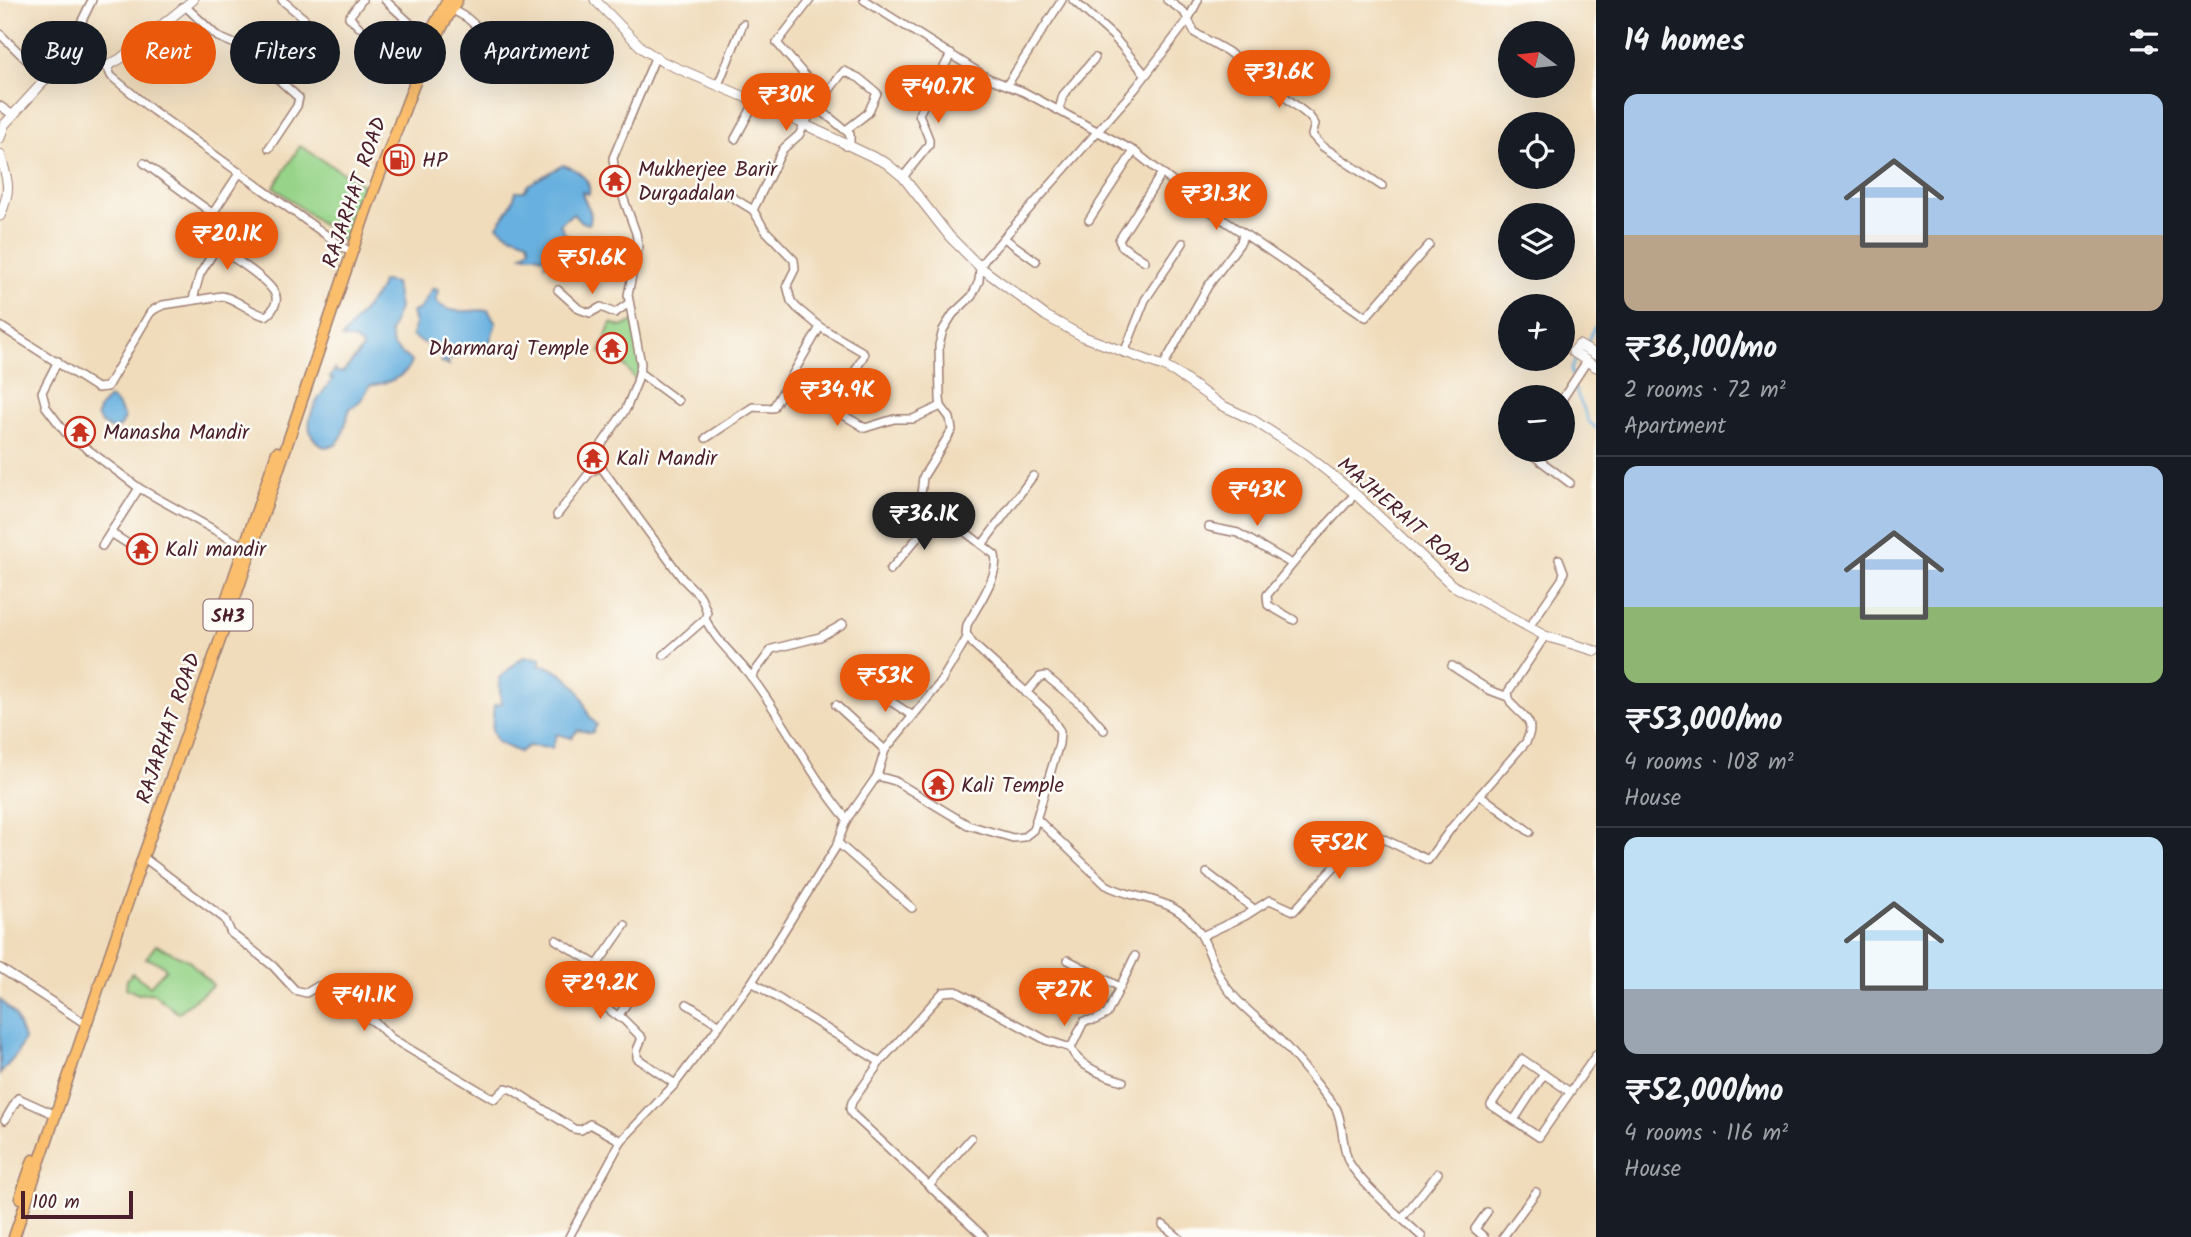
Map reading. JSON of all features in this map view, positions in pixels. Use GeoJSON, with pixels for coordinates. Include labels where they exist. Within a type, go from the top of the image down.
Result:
{"type":"FeatureCollection","features":[{"type":"Feature","properties":{"kind":"main road","name":"RAJARHAT ROAD"},"geometry":{"type":"LineString","coordinates":[[439,21],[452,3]]}},
{"type":"Feature","properties":{"kind":"main road","name":"RAJARHAT ROAD"},"geometry":{"type":"LineString","coordinates":[[84,1022],[238,589],[367,208],[415,80],[452,3]]}},
{"type":"Feature","properties":{"kind":"main road","name":"RAJARHAT ROAD"},"geometry":{"type":"LineString","coordinates":[[14,1237],[53,1113],[244,547],[370,180],[407,84]]}},
{"type":"Feature","properties":{"kind":"main road","name":"RAJARHAT ROAD"},"geometry":{"type":"LineString","coordinates":[[6,1237],[53,1113]]}},
{"type":"Feature","properties":{"kind":"street"},"geometry":{"type":"LineString","coordinates":[[81,21],[92,0]]}},
{"type":"Feature","properties":{"kind":"street"},"geometry":{"type":"LineString","coordinates":[[282,0],[306,21]]}},
{"type":"Feature","properties":{"kind":"street"},"geometry":{"type":"LineString","coordinates":[[354,22],[349,17],[362,0]]}},
{"type":"Feature","properties":{"kind":"street"},"geometry":{"type":"LineString","coordinates":[[385,0],[408,21]]}},
{"type":"Feature","properties":{"kind":"street","name":"MAJHERAIT ROAD"},"geometry":{"type":"LineString","coordinates":[[595,0],[655,58],[886,163],[903,177],[950,237],[980,267],[1046,316],[1084,337],[1163,366],[1221,405],[1253,420],[1307,455],[1355,494],[1442,578],[1545,636],[1596,651]]}},
{"type":"Feature","properties":{"kind":"street"},"geometry":{"type":"LineString","coordinates":[[753,210],[783,149],[799,135],[821,93],[778,43],[810,0]]}},
{"type":"Feature","properties":{"kind":"street"},"geometry":{"type":"LineString","coordinates":[[864,0],[988,78],[1059,110],[1134,151],[1204,207],[1366,317],[1429,245]]}},
{"type":"Feature","properties":{"kind":"street"},"geometry":{"type":"LineString","coordinates":[[1007,85],[1062,0]]}},
{"type":"Feature","properties":{"kind":"street"},"geometry":{"type":"LineString","coordinates":[[1073,0],[1113,36],[1145,74]]}},
{"type":"Feature","properties":{"kind":"street"},"geometry":{"type":"LineString","coordinates":[[1167,0],[1184,12],[1195,33],[1227,51],[1310,116],[1315,124],[1312,135],[1322,146],[1382,186]]}},
{"type":"Feature","properties":{"kind":"street"},"geometry":{"type":"LineString","coordinates":[[877,776],[895,781],[968,825],[1001,836],[1024,837],[1033,830],[1061,736],[1060,731],[1047,711],[973,644],[968,636],[967,625],[997,564],[995,555],[926,502],[921,495],[920,487],[927,469],[952,430],[950,418],[941,405],[939,345],[950,318],[976,288],[980,267],[1145,74],[1188,20],[1198,0]]}},
{"type":"Feature","properties":{"kind":"street"},"geometry":{"type":"LineString","coordinates":[[268,148],[297,106],[299,98],[242,47],[218,37],[189,3],[120,60],[107,66],[111,76],[152,110],[347,250]]}},
{"type":"Feature","properties":{"kind":"street"},"geometry":{"type":"LineString","coordinates":[[452,3],[472,21]]}},
{"type":"Feature","properties":{"kind":"street"},"geometry":{"type":"LineString","coordinates":[[718,85],[743,24]]}},
{"type":"Feature","properties":{"kind":"street"},"geometry":{"type":"LineString","coordinates":[[0,34],[21,55]]}},
{"type":"Feature","properties":{"kind":"street"},"geometry":{"type":"LineString","coordinates":[[903,177],[929,145],[919,114],[951,54]]}},
{"type":"Feature","properties":{"kind":"street"},"geometry":{"type":"LineString","coordinates":[[655,58],[613,158],[615,174],[638,246],[629,286],[629,303],[641,364],[640,373],[625,408],[602,444],[598,457],[601,467],[682,578],[701,597],[707,612],[705,619],[664,655]]}},
{"type":"Feature","properties":{"kind":"street"},"geometry":{"type":"LineString","coordinates":[[1059,110],[1063,94],[1095,58]]}},
{"type":"Feature","properties":{"kind":"street"},"geometry":{"type":"LineString","coordinates":[[846,130],[868,113],[877,93],[859,78],[844,71],[823,101],[822,107],[823,112],[850,134],[850,142],[846,146]]}},
{"type":"Feature","properties":{"kind":"street"},"geometry":{"type":"LineString","coordinates":[[0,138],[5,125],[40,84]]}},
{"type":"Feature","properties":{"kind":"street"},"geometry":{"type":"LineString","coordinates":[[735,139],[755,102]]}},
{"type":"Feature","properties":{"kind":"street"},"geometry":{"type":"LineString","coordinates":[[0,106],[13,115]]}},
{"type":"Feature","properties":{"kind":"street"},"geometry":{"type":"LineString","coordinates":[[1089,220],[1134,151]]}},
{"type":"Feature","properties":{"kind":"street"},"geometry":{"type":"LineString","coordinates":[[0,154],[9,178],[9,189],[0,216]]}},
{"type":"Feature","properties":{"kind":"street"},"geometry":{"type":"LineString","coordinates":[[144,163],[213,214]]}},
{"type":"Feature","properties":{"kind":"street"},"geometry":{"type":"LineString","coordinates":[[0,326],[97,388],[107,387],[150,313],[163,305],[214,296],[230,298],[266,316],[275,306],[274,292],[256,275],[223,252],[215,250],[200,235],[240,172]]}},
{"type":"Feature","properties":{"kind":"street"},"geometry":{"type":"LineString","coordinates":[[1145,261],[1122,246],[1119,240],[1162,173]]}},
{"type":"Feature","properties":{"kind":"street"},"geometry":{"type":"LineString","coordinates":[[722,191],[753,210],[765,230],[794,260],[795,269],[787,285],[791,302],[820,327],[863,352],[864,355],[838,402],[845,416],[859,426],[872,427],[894,419],[913,419],[941,405]]}},
{"type":"Feature","properties":{"kind":"street"},"geometry":{"type":"LineString","coordinates":[[1163,366],[1208,286],[1241,242],[1243,233]]}},
{"type":"Feature","properties":{"kind":"street"},"geometry":{"type":"LineString","coordinates":[[1004,238],[1035,261]]}},
{"type":"Feature","properties":{"kind":"street"},"geometry":{"type":"LineString","coordinates":[[1124,353],[1145,300],[1183,243]]}},
{"type":"Feature","properties":{"kind":"street"},"geometry":{"type":"LineString","coordinates":[[193,299],[200,274],[215,250]]}},
{"type":"Feature","properties":{"kind":"street"},"geometry":{"type":"LineString","coordinates":[[558,290],[579,309],[590,313],[601,307],[615,313],[629,303]]}},
{"type":"Feature","properties":{"kind":"street"},"geometry":{"type":"LineString","coordinates":[[706,438],[753,407],[774,408],[820,327]]}},
{"type":"Feature","properties":{"kind":"street"},"geometry":{"type":"LineString","coordinates":[[1596,355],[1577,345],[1573,353],[1596,367]]}},
{"type":"Feature","properties":{"kind":"street"},"geometry":{"type":"LineString","coordinates":[[58,361],[42,392],[50,415],[65,432],[139,488],[244,547]]}},
{"type":"Feature","properties":{"kind":"street"},"geometry":{"type":"LineString","coordinates":[[1572,385],[1587,361]]}},
{"type":"Feature","properties":{"kind":"street"},"geometry":{"type":"LineString","coordinates":[[640,373],[678,401]]}},
{"type":"Feature","properties":{"kind":"street"},"geometry":{"type":"LineString","coordinates":[[1541,462],[1570,483]]}},
{"type":"Feature","properties":{"kind":"street"},"geometry":{"type":"LineString","coordinates":[[557,514],[590,472],[601,467]]}},
{"type":"Feature","properties":{"kind":"street"},"geometry":{"type":"LineString","coordinates":[[982,545],[1033,476]]}},
{"type":"Feature","properties":{"kind":"street"},"geometry":{"type":"LineString","coordinates":[[102,546],[139,488]]}},
{"type":"Feature","properties":{"kind":"street"},"geometry":{"type":"LineString","coordinates":[[1294,620],[1268,604],[1267,595],[1355,494]]}},
{"type":"Feature","properties":{"kind":"street"},"geometry":{"type":"LineString","coordinates":[[890,569],[925,529],[947,518]]}},
{"type":"Feature","properties":{"kind":"street"},"geometry":{"type":"LineString","coordinates":[[1209,527],[1238,533],[1292,564]]}},
{"type":"Feature","properties":{"kind":"street"},"geometry":{"type":"LineString","coordinates":[[111,533],[144,554]]}},
{"type":"Feature","properties":{"kind":"street"},"geometry":{"type":"LineString","coordinates":[[1529,627],[1562,579],[1564,572],[1559,559]]}},
{"type":"Feature","properties":{"kind":"street"},"geometry":{"type":"LineString","coordinates":[[705,619],[712,633],[751,677],[825,793],[847,818]]}},
{"type":"Feature","properties":{"kind":"street"},"geometry":{"type":"LineString","coordinates":[[751,677],[772,649],[820,637],[843,624]]}},
{"type":"Feature","properties":{"kind":"street"},"geometry":{"type":"LineString","coordinates":[[569,1237],[621,1141],[675,1084],[752,982],[838,843],[847,818],[877,776],[885,750],[940,683],[968,636]]}},
{"type":"Feature","properties":{"kind":"street"},"geometry":{"type":"LineString","coordinates":[[1202,936],[1270,900],[1294,911],[1367,831],[1428,860],[1520,750],[1531,731],[1527,719],[1509,702],[1508,697],[1510,687],[1545,636]]}},
{"type":"Feature","properties":{"kind":"street"},"geometry":{"type":"LineString","coordinates":[[1452,666],[1489,690],[1508,697]]}},
{"type":"Feature","properties":{"kind":"street"},"geometry":{"type":"LineString","coordinates":[[1026,693],[1040,677],[1046,676],[1084,707],[1104,730]]}},
{"type":"Feature","properties":{"kind":"street"},"geometry":{"type":"LineString","coordinates":[[872,690],[913,716]]}},
{"type":"Feature","properties":{"kind":"street"},"geometry":{"type":"LineString","coordinates":[[836,705],[885,750]]}},
{"type":"Feature","properties":{"kind":"street"},"geometry":{"type":"LineString","coordinates":[[1480,796],[1530,832]]}},
{"type":"Feature","properties":{"kind":"street"},"geometry":{"type":"LineString","coordinates":[[1037,819],[1106,885],[1117,891],[1172,907],[1191,920],[1202,936],[1223,983],[1248,1011],[1289,1049],[1336,1108],[1346,1154],[1354,1170],[1418,1236]]}},
{"type":"Feature","properties":{"kind":"street"},"geometry":{"type":"LineString","coordinates":[[838,843],[912,908]]}},
{"type":"Feature","properties":{"kind":"street"},"geometry":{"type":"LineString","coordinates":[[143,857],[225,919],[231,933],[273,966],[299,992],[306,993],[318,986],[325,989],[377,1024],[391,1038],[492,1098],[495,1099],[506,1088],[513,1090],[574,1129],[581,1130],[590,1124],[621,1141]]}},
{"type":"Feature","properties":{"kind":"street"},"geometry":{"type":"LineString","coordinates":[[1207,873],[1254,909]]}},
{"type":"Feature","properties":{"kind":"street"},"geometry":{"type":"LineString","coordinates":[[597,965],[625,925]]}},
{"type":"Feature","properties":{"kind":"street"},"geometry":{"type":"LineString","coordinates":[[556,940],[597,965],[631,992],[620,1012],[620,1018]]}},
{"type":"Feature","properties":{"kind":"street"},"geometry":{"type":"LineString","coordinates":[[1071,1048],[1081,1024],[1107,1014],[1135,956]]}},
{"type":"Feature","properties":{"kind":"street"},"geometry":{"type":"LineString","coordinates":[[1068,960],[1120,987]]}},
{"type":"Feature","properties":{"kind":"street"},"geometry":{"type":"LineString","coordinates":[[0,968],[84,1022]]}},
{"type":"Feature","properties":{"kind":"street"},"geometry":{"type":"LineString","coordinates":[[752,982],[880,1062]]}},
{"type":"Feature","properties":{"kind":"street"},"geometry":{"type":"LineString","coordinates":[[984,1237],[852,1114],[852,1102],[880,1062],[943,992],[950,990],[1046,1040],[1071,1048],[1075,1056],[1089,1066],[1123,1080]]}},
{"type":"Feature","properties":{"kind":"street"},"geometry":{"type":"LineString","coordinates":[[595,999],[640,1034],[637,1058],[675,1084]]}},
{"type":"Feature","properties":{"kind":"street"},"geometry":{"type":"LineString","coordinates":[[687,1004],[720,1025]]}},
{"type":"Feature","properties":{"kind":"street"},"geometry":{"type":"LineString","coordinates":[[1570,1092],[1521,1059],[1492,1104],[1539,1137],[1596,1055]]}},
{"type":"Feature","properties":{"kind":"street"},"geometry":{"type":"LineString","coordinates":[[1514,1121],[1544,1074]]}},
{"type":"Feature","properties":{"kind":"street"},"geometry":{"type":"LineString","coordinates":[[5,1120],[18,1098],[53,1113]]}},
{"type":"Feature","properties":{"kind":"street"},"geometry":{"type":"LineString","coordinates":[[929,1186],[971,1138]]}},
{"type":"Feature","properties":{"kind":"street"},"geometry":{"type":"LineString","coordinates":[[1402,1218],[1438,1173]]}},
{"type":"Feature","properties":{"kind":"street"},"geometry":{"type":"LineString","coordinates":[[1503,1237],[1536,1192]]}},
{"type":"Feature","properties":{"kind":"street"},"geometry":{"type":"LineString","coordinates":[[1484,1237],[1475,1228],[1487,1212]]}},
{"type":"Feature","properties":{"kind":"street"},"geometry":{"type":"LineString","coordinates":[[1163,1225],[1178,1237]]}},
{"type":"Feature","properties":{"kind":"green space"},"geometry":{"type":"Polygon","coordinates":[[[300,146],[366,187],[347,244],[274,187],[300,146]]]}},
{"type":"Feature","properties":{"kind":"green space"},"geometry":{"type":"Polygon","coordinates":[[[634,321],[641,364],[637,382],[625,366],[610,361],[600,352],[611,323],[622,327],[634,321]]]}},
{"type":"Feature","properties":{"kind":"green space"},"geometry":{"type":"Polygon","coordinates":[[[156,945],[188,960],[213,985],[178,1013],[153,993],[138,994],[126,988],[132,973],[150,986],[166,969],[162,964],[146,958],[156,945]]]}},
{"type":"Feature","properties":{"kind":"water"},"geometry":{"type":"Polygon","coordinates":[[[563,165],[586,179],[589,194],[582,192],[591,219],[589,224],[584,223],[573,213],[560,224],[565,234],[570,236],[570,242],[562,246],[559,256],[545,264],[546,258],[522,255],[530,248],[528,241],[508,234],[497,226],[511,205],[516,191],[524,191],[528,185],[563,165]]]}},
{"type":"Feature","properties":{"kind":"water"},"geometry":{"type":"Polygon","coordinates":[[[385,281],[395,283],[399,308],[390,333],[393,346],[412,362],[399,376],[388,382],[369,386],[362,399],[350,408],[342,436],[336,445],[324,447],[310,432],[311,414],[333,379],[330,378],[335,369],[337,372],[343,372],[361,351],[362,347],[355,340],[342,338],[385,281]]]}},
{"type":"Feature","properties":{"kind":"water"},"geometry":{"type":"Polygon","coordinates":[[[433,288],[438,289],[436,301],[447,309],[488,310],[496,323],[487,351],[460,354],[447,361],[449,365],[441,362],[443,359],[437,350],[412,336],[415,324],[412,312],[420,309],[433,288]]]}},
{"type":"Feature","properties":{"kind":"water"},"geometry":{"type":"Polygon","coordinates":[[[109,398],[116,403],[125,418],[121,426],[112,430],[101,423],[97,416],[100,407],[109,398]]]}},
{"type":"Feature","properties":{"kind":"water"},"geometry":{"type":"Polygon","coordinates":[[[522,658],[541,658],[539,666],[544,665],[555,670],[575,686],[588,714],[597,725],[592,733],[578,730],[571,738],[557,734],[552,748],[528,746],[519,752],[497,742],[492,730],[494,705],[501,704],[499,678],[522,658]]]}},
{"type":"Feature","properties":{"kind":"water"},"geometry":{"type":"Polygon","coordinates":[[[0,1000],[15,1015],[24,1039],[17,1054],[0,1074],[0,1000]]]}},
{"type":"Feature","properties":{"kind":"waterway"},"geometry":{"type":"LineString","coordinates":[[1586,344],[1596,326]]}},
{"type":"Feature","properties":{"kind":"waterway"},"geometry":{"type":"LineString","coordinates":[[1572,374],[1571,369],[1576,360]]}},
{"type":"Feature","properties":{"kind":"waterway"},"geometry":{"type":"LineString","coordinates":[[1575,389],[1589,422],[1596,428]]}},
{"type":"Feature","properties":{"kind":"place","name":"HP"},"geometry":{"type":"Point","coordinates":[399,160]}},
{"type":"Feature","properties":{"kind":"place","name":"Mukherjee Barir Durgadalan"},"geometry":{"type":"Point","coordinates":[615,181]}},
{"type":"Feature","properties":{"kind":"place","name":"Dharmaraj Temple"},"geometry":{"type":"Point","coordinates":[612,348]}},
{"type":"Feature","properties":{"kind":"place","name":"Manasha Mandir"},"geometry":{"type":"Point","coordinates":[80,432]}},
{"type":"Feature","properties":{"kind":"place","name":"Kali Mandir"},"geometry":{"type":"Point","coordinates":[593,458]}},
{"type":"Feature","properties":{"kind":"place","name":"Kali mandir"},"geometry":{"type":"Point","coordinates":[142,549]}},
{"type":"Feature","properties":{"kind":"place","name":"Kali Temple"},"geometry":{"type":"Point","coordinates":[938,785]}}]}
